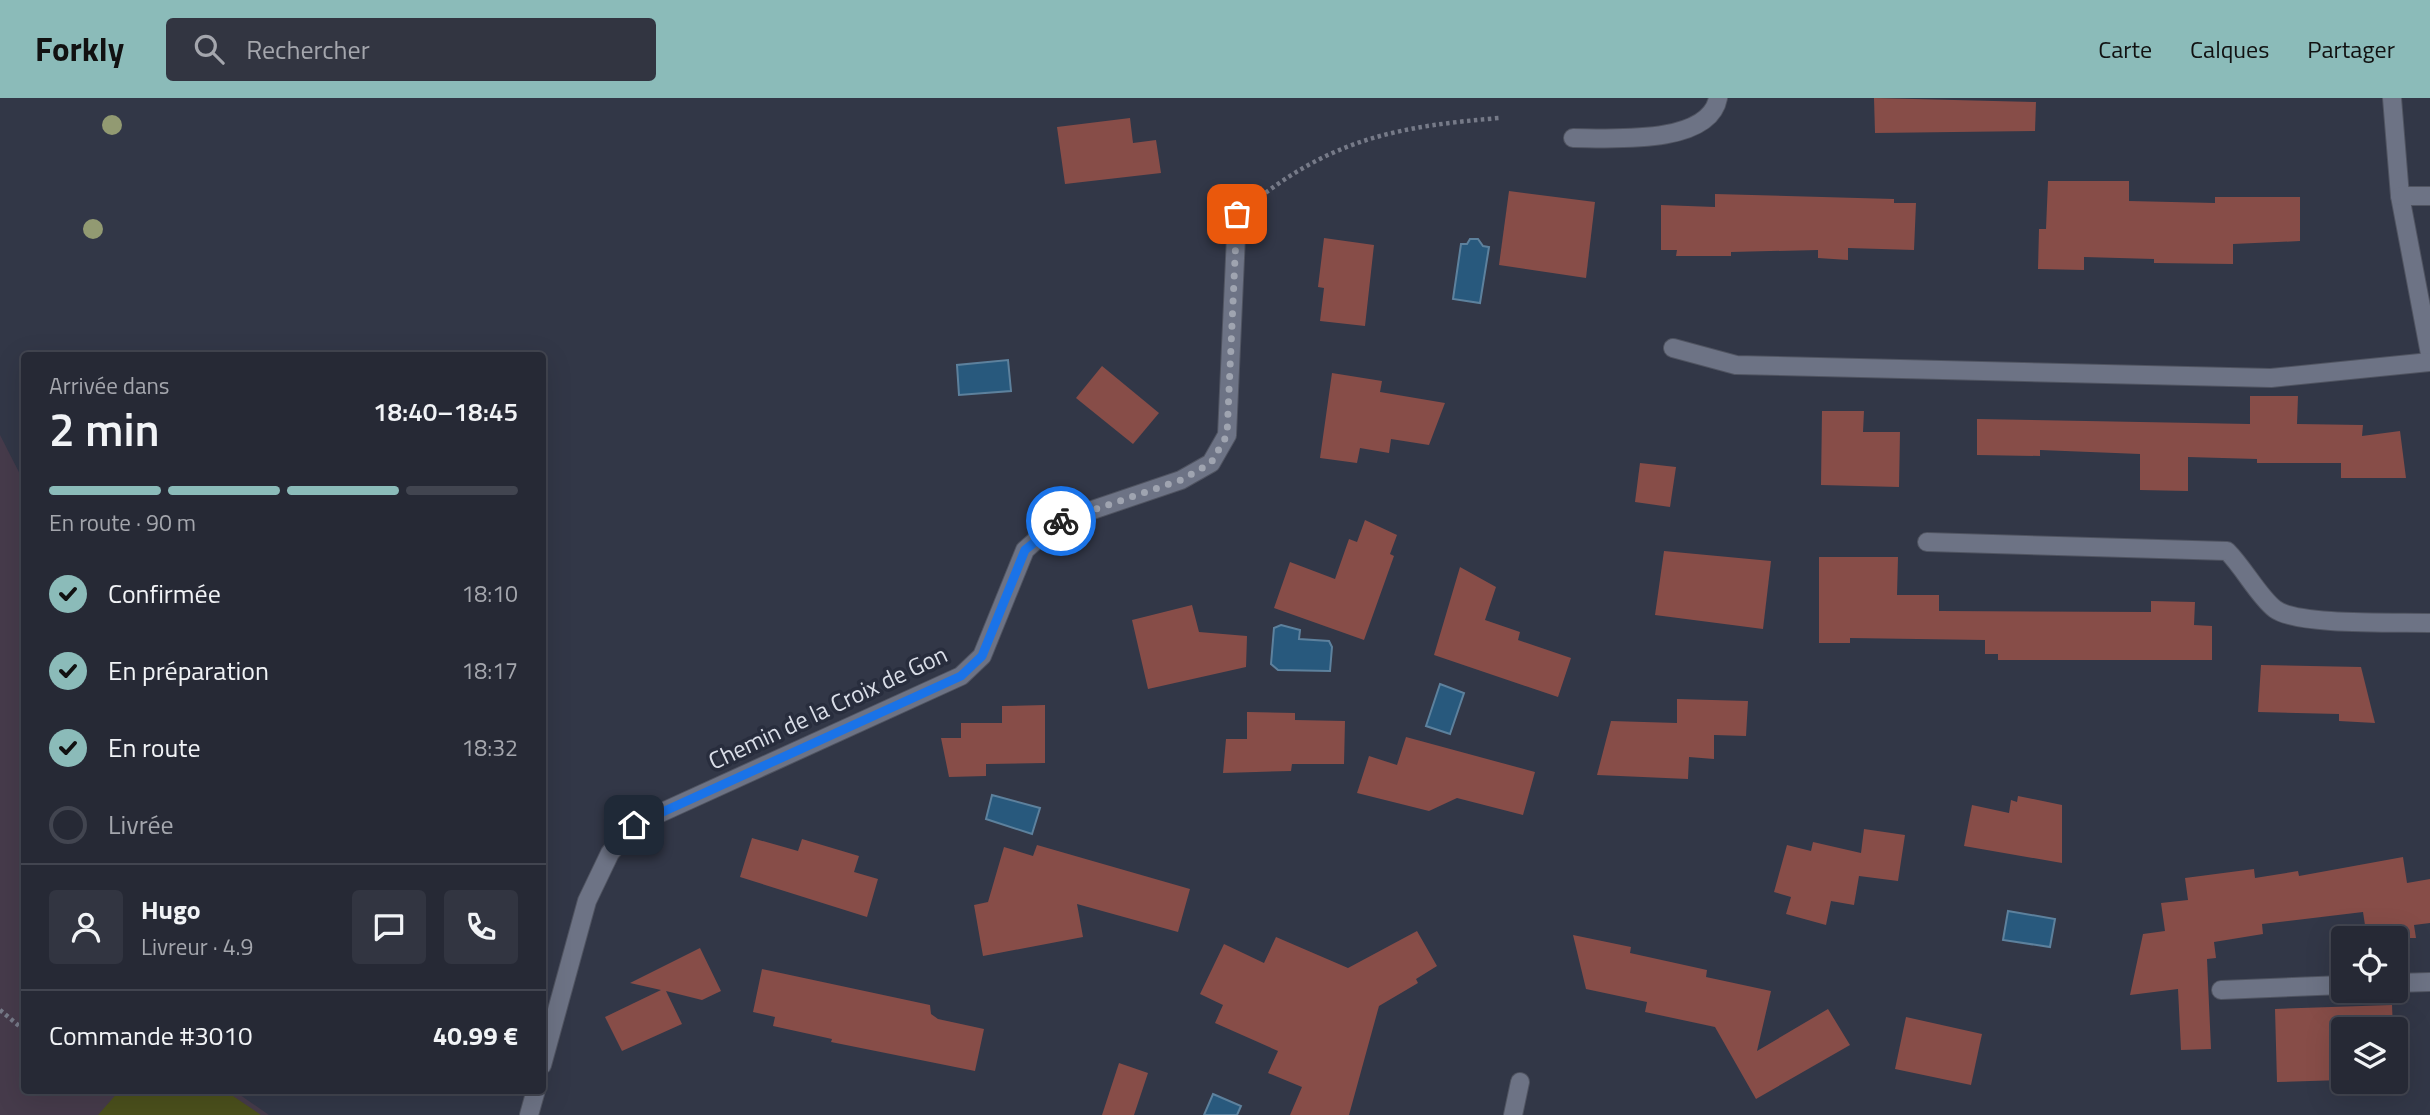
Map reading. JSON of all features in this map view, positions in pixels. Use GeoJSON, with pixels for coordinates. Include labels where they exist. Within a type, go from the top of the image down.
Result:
{"type":"FeatureCollection","features":[{"type":"Feature","properties":{"kind":"street"},"geometry":{"type":"LineString","coordinates":[[1573,138],[1639,138],[1672,133],[1700,124],[1718,98]]}},
{"type":"Feature","properties":{"kind":"street"},"geometry":{"type":"LineString","coordinates":[[2392,98],[2400,195],[2424,272],[2430,354]]}},
{"type":"Feature","properties":{"kind":"street"},"geometry":{"type":"LineString","coordinates":[[2400,195],[2430,196]]}},
{"type":"Feature","properties":{"kind":"street","name":"Chemin de la Croix de Gon"},"geometry":{"type":"LineString","coordinates":[[546,1050],[587,901],[610,853],[634,825],[961,676],[982,656],[1025,550],[1057,522],[1181,480],[1211,463],[1227,435],[1237,214]]}},
{"type":"Feature","properties":{"kind":"street"},"geometry":{"type":"LineString","coordinates":[[1673,348],[1736,365],[2271,378],[2430,362]]}},
{"type":"Feature","properties":{"kind":"street"},"geometry":{"type":"LineString","coordinates":[[1927,542],[2227,551],[2246,569],[2276,610],[2298,618],[2430,623]]}},
{"type":"Feature","properties":{"kind":"street"},"geometry":{"type":"LineString","coordinates":[[2408,983],[2430,982]]}},
{"type":"Feature","properties":{"kind":"street"},"geometry":{"type":"LineString","coordinates":[[2221,990],[2331,985]]}},
{"type":"Feature","properties":{"kind":"street"},"geometry":{"type":"LineString","coordinates":[[1513,1115],[1520,1082]]}},
{"type":"Feature","properties":{"kind":"street"},"geometry":{"type":"LineString","coordinates":[[529,1115],[535,1094]]}},
{"type":"Feature","properties":{"kind":"path"},"geometry":{"type":"LineString","coordinates":[[1237,214],[1278,183],[1352,142],[1424,124],[1499,118]]}},
{"type":"Feature","properties":{"kind":"path"},"geometry":{"type":"LineString","coordinates":[[0,1010],[21,1028]]}},
{"type":"Feature","properties":{"kind":"shaded area"},"geometry":{"type":"Polygon","coordinates":[[[0,435],[21,476],[21,1094],[239,1094],[269,1115],[0,1115],[0,435]]]}},
{"type":"Feature","properties":{"kind":"green space"},"geometry":{"type":"Polygon","coordinates":[[[116,1094],[230,1094],[261,1115],[98,1115],[116,1094]]]}},
{"type":"Feature","properties":{"kind":"water"},"geometry":{"type":"Polygon","coordinates":[[[1470,239],[1478,239],[1483,246],[1489,247],[1480,303],[1453,299],[1461,244],[1467,244],[1470,239]]]}},
{"type":"Feature","properties":{"kind":"water"},"geometry":{"type":"Polygon","coordinates":[[[1008,360],[1011,391],[959,395],[957,365],[1008,360]]]}},
{"type":"Feature","properties":{"kind":"water"},"geometry":{"type":"Polygon","coordinates":[[[1281,625],[1300,630],[1299,639],[1329,641],[1332,647],[1330,671],[1278,670],[1271,664],[1274,628],[1281,625]]]}},
{"type":"Feature","properties":{"kind":"water"},"geometry":{"type":"Polygon","coordinates":[[[1440,684],[1464,693],[1450,734],[1426,726],[1440,684]]]}},
{"type":"Feature","properties":{"kind":"water"},"geometry":{"type":"Polygon","coordinates":[[[992,795],[1040,808],[1032,834],[986,819],[992,795]]]}},
{"type":"Feature","properties":{"kind":"water"},"geometry":{"type":"Polygon","coordinates":[[[2008,911],[2055,919],[2050,947],[2003,940],[2008,911]]]}},
{"type":"Feature","properties":{"kind":"water"},"geometry":{"type":"Polygon","coordinates":[[[1213,1094],[1241,1106],[1237,1115],[1204,1115],[1213,1094]]]}},
{"type":"Feature","properties":{"kind":"building"},"geometry":{"type":"Polygon","coordinates":[[[1874,98],[2036,102],[2035,131],[1875,133],[1874,98]]]}},
{"type":"Feature","properties":{"kind":"building"},"geometry":{"type":"Polygon","coordinates":[[[1130,118],[1133,143],[1156,140],[1161,173],[1065,184],[1057,127],[1130,118]]]}},
{"type":"Feature","properties":{"kind":"building"},"geometry":{"type":"Polygon","coordinates":[[[2048,181],[2129,181],[2129,201],[2215,203],[2215,197],[2300,197],[2300,241],[2233,244],[2233,264],[2154,263],[2154,259],[2084,257],[2084,270],[2038,269],[2039,229],[2046,229],[2048,181]]]}},
{"type":"Feature","properties":{"kind":"building"},"geometry":{"type":"Polygon","coordinates":[[[1509,191],[1595,202],[1586,278],[1499,265],[1509,191]]]}},
{"type":"Feature","properties":{"kind":"building"},"geometry":{"type":"Polygon","coordinates":[[[1715,194],[1894,199],[1894,203],[1916,203],[1914,250],[1848,248],[1848,260],[1818,258],[1818,250],[1731,252],[1731,256],[1676,256],[1677,250],[1661,250],[1661,205],[1715,207],[1715,194]]]}},
{"type":"Feature","properties":{"kind":"building"},"geometry":{"type":"Polygon","coordinates":[[[1324,238],[1374,245],[1365,326],[1320,321],[1324,288],[1318,287],[1324,238]]]}},
{"type":"Feature","properties":{"kind":"building"},"geometry":{"type":"Polygon","coordinates":[[[1102,366],[1159,413],[1133,444],[1076,398],[1102,366]]]}},
{"type":"Feature","properties":{"kind":"building"},"geometry":{"type":"Polygon","coordinates":[[[1332,373],[1382,381],[1380,392],[1445,403],[1429,445],[1391,439],[1389,453],[1360,448],[1357,463],[1320,458],[1332,373]]]}},
{"type":"Feature","properties":{"kind":"building"},"geometry":{"type":"Polygon","coordinates":[[[2250,396],[2298,396],[2297,424],[2363,425],[2362,436],[2400,431],[2406,478],[2341,478],[2341,463],[2257,463],[2257,459],[2188,457],[2188,491],[2140,490],[2140,454],[2040,450],[2040,456],[1977,455],[1977,419],[2250,424],[2250,396]]]}},
{"type":"Feature","properties":{"kind":"building"},"geometry":{"type":"Polygon","coordinates":[[[1822,411],[1864,411],[1863,432],[1900,432],[1899,487],[1821,485],[1822,411]]]}},
{"type":"Feature","properties":{"kind":"building"},"geometry":{"type":"Polygon","coordinates":[[[1640,463],[1676,467],[1670,507],[1635,502],[1640,463]]]}},
{"type":"Feature","properties":{"kind":"building"},"geometry":{"type":"Polygon","coordinates":[[[1365,520],[1397,535],[1390,554],[1394,556],[1364,640],[1274,608],[1290,562],[1335,579],[1349,539],[1357,542],[1365,520]]]}},
{"type":"Feature","properties":{"kind":"building"},"geometry":{"type":"Polygon","coordinates":[[[1664,551],[1771,561],[1763,629],[1655,615],[1664,551]]]}},
{"type":"Feature","properties":{"kind":"building"},"geometry":{"type":"Polygon","coordinates":[[[1819,557],[1898,557],[1897,595],[1939,595],[1939,611],[2151,612],[2151,601],[2195,602],[2194,625],[2212,626],[2212,660],[1998,660],[1998,654],[1985,654],[1985,640],[1850,638],[1850,643],[1819,643],[1819,557]]]}},
{"type":"Feature","properties":{"kind":"building"},"geometry":{"type":"Polygon","coordinates":[[[1460,567],[1496,587],[1485,620],[1520,632],[1518,640],[1571,658],[1558,697],[1434,655],[1460,567]]]}},
{"type":"Feature","properties":{"kind":"building"},"geometry":{"type":"Polygon","coordinates":[[[1192,605],[1199,632],[1247,636],[1246,667],[1148,689],[1132,620],[1192,605]]]}},
{"type":"Feature","properties":{"kind":"building"},"geometry":{"type":"Polygon","coordinates":[[[2261,665],[2361,667],[2375,723],[2339,721],[2339,714],[2258,712],[2261,665]]]}},
{"type":"Feature","properties":{"kind":"building"},"geometry":{"type":"Polygon","coordinates":[[[1677,699],[1748,701],[1746,736],[1714,735],[1714,759],[1689,757],[1688,779],[1597,775],[1611,721],[1677,723],[1677,699]]]}},
{"type":"Feature","properties":{"kind":"building"},"geometry":{"type":"Polygon","coordinates":[[[1045,705],[1045,763],[986,764],[986,776],[949,777],[941,738],[961,738],[961,723],[1002,723],[1002,706],[1045,705]]]}},
{"type":"Feature","properties":{"kind":"building"},"geometry":{"type":"Polygon","coordinates":[[[1247,712],[1295,713],[1295,720],[1345,721],[1344,764],[1292,764],[1291,771],[1223,773],[1226,739],[1247,739],[1247,712]]]}},
{"type":"Feature","properties":{"kind":"building"},"geometry":{"type":"Polygon","coordinates":[[[1406,737],[1535,772],[1523,815],[1457,798],[1429,811],[1357,793],[1369,756],[1397,765],[1406,737]]]}},
{"type":"Feature","properties":{"kind":"building"},"geometry":{"type":"Polygon","coordinates":[[[2018,796],[2062,805],[2062,863],[1964,846],[1972,805],[2009,813],[2011,800],[2017,802],[2018,796]]]}},
{"type":"Feature","properties":{"kind":"building"},"geometry":{"type":"Polygon","coordinates":[[[1864,829],[1905,835],[1898,881],[1859,876],[1854,905],[1831,901],[1826,925],[1786,914],[1791,897],[1774,892],[1787,845],[1811,851],[1813,842],[1861,853],[1864,829]]]}},
{"type":"Feature","properties":{"kind":"building"},"geometry":{"type":"Polygon","coordinates":[[[752,838],[798,851],[802,839],[859,856],[854,872],[878,879],[867,917],[740,877],[752,838]]]}},
{"type":"Feature","properties":{"kind":"building"},"geometry":{"type":"Polygon","coordinates":[[[1037,845],[1190,889],[1178,932],[1077,904],[1083,937],[983,956],[974,905],[988,902],[1004,847],[1033,856],[1037,845]]]}},
{"type":"Feature","properties":{"kind":"building"},"geometry":{"type":"Polygon","coordinates":[[[2403,857],[2407,883],[2430,879],[2430,923],[2414,925],[2416,938],[2408,938],[2408,926],[2365,926],[2363,912],[2262,924],[2263,934],[2214,942],[2216,958],[2207,959],[2211,1049],[2181,1050],[2178,989],[2130,995],[2143,934],[2165,931],[2161,903],[2188,900],[2185,878],[2254,869],[2255,878],[2298,871],[2299,876],[2403,857]]]}},
{"type":"Feature","properties":{"kind":"building"},"geometry":{"type":"Polygon","coordinates":[[[1417,931],[1437,966],[1416,979],[1418,983],[1379,1006],[1349,1115],[1290,1115],[1302,1087],[1268,1073],[1278,1051],[1215,1023],[1223,1005],[1200,994],[1224,944],[1264,963],[1276,937],[1348,968],[1417,931]]]}},
{"type":"Feature","properties":{"kind":"building"},"geometry":{"type":"Polygon","coordinates":[[[1573,935],[1631,947],[1630,953],[1707,970],[1706,977],[1771,991],[1757,1051],[1828,1009],[1850,1045],[1756,1099],[1715,1027],[1645,1012],[1647,1002],[1586,989],[1573,935]]]}},
{"type":"Feature","properties":{"kind":"building"},"geometry":{"type":"Polygon","coordinates":[[[700,948],[721,991],[702,1000],[666,991],[682,1024],[622,1051],[605,1017],[661,990],[630,983],[700,948]]]}},
{"type":"Feature","properties":{"kind":"building"},"geometry":{"type":"Polygon","coordinates":[[[762,969],[930,1005],[931,1014],[938,1019],[984,1029],[975,1071],[831,1042],[832,1039],[773,1026],[775,1017],[753,1012],[762,969]]]}},
{"type":"Feature","properties":{"kind":"building"},"geometry":{"type":"Polygon","coordinates":[[[2392,1005],[2392,1017],[2331,1017],[2331,1080],[2277,1082],[2275,1009],[2392,1005]]]}},
{"type":"Feature","properties":{"kind":"building"},"geometry":{"type":"Polygon","coordinates":[[[1906,1017],[1982,1034],[1971,1085],[1895,1069],[1906,1017]]]}},
{"type":"Feature","properties":{"kind":"building"},"geometry":{"type":"Polygon","coordinates":[[[1119,1063],[1148,1073],[1134,1115],[1102,1115],[1119,1063]]]}},
{"type":"Feature","properties":{"kind":"way so far"},"geometry":{"type":"LineString","coordinates":[[1061,521],[1181,480],[1211,463],[1227,435],[1237,214]]}},
{"type":"Feature","properties":{"kind":"route"},"geometry":{"type":"LineString","coordinates":[[634,825],[961,676],[982,656],[1025,550],[1061,521]]}}]}
